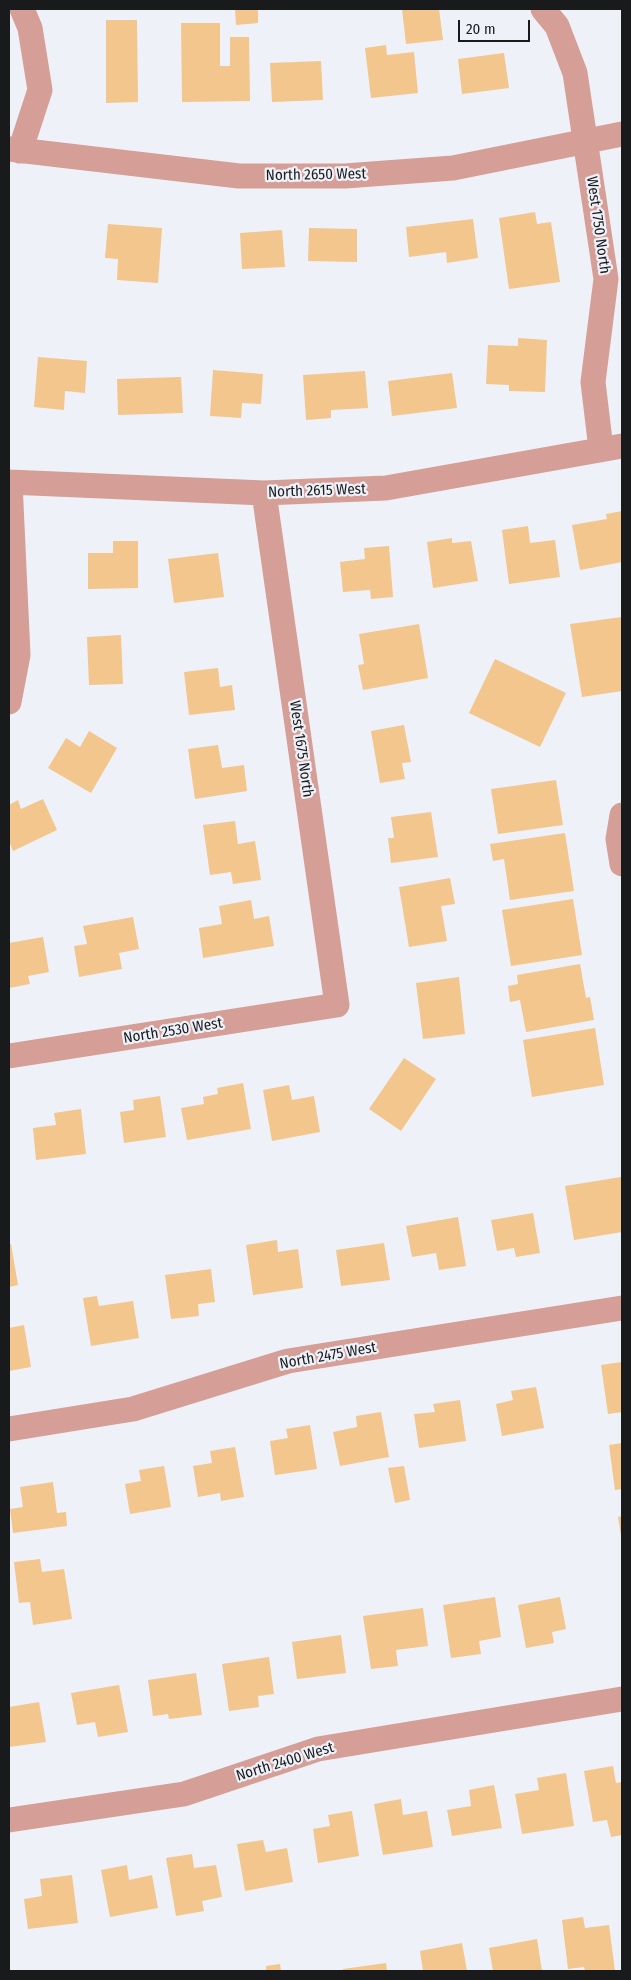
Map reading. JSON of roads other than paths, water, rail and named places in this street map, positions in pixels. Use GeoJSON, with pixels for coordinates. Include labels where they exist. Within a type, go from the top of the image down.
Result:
{"type":"FeatureCollection","features":[{"type":"Feature","properties":{"kind":"street"},"geometry":{"type":"LineString","coordinates":[[15,150],[40,90],[30,28],[22,9]]}},
{"type":"Feature","properties":{"kind":"street","name":"West 1750 North"},"geometry":{"type":"LineString","coordinates":[[542,9],[557,26],[576,73],[606,279],[593,382],[612,448]]}},
{"type":"Feature","properties":{"kind":"street","name":"North 2650 West"},"geometry":{"type":"LineString","coordinates":[[15,150],[239,176],[345,176],[453,168],[622,134]]}},
{"type":"Feature","properties":{"kind":"street","name":"North 2615 West"},"geometry":{"type":"LineString","coordinates":[[9,482],[264,493],[386,488],[612,448]]}},
{"type":"Feature","properties":{"kind":"street"},"geometry":{"type":"LineString","coordinates":[[9,482],[18,654],[9,702]]}},
{"type":"Feature","properties":{"kind":"street","name":"West 1675 North"},"geometry":{"type":"LineString","coordinates":[[264,493],[337,1005]]}},
{"type":"Feature","properties":{"kind":"street"},"geometry":{"type":"LineString","coordinates":[[622,814],[618,839],[622,864]]}},
{"type":"Feature","properties":{"kind":"street","name":"North 2530 West"},"geometry":{"type":"LineString","coordinates":[[9,1056],[337,1005]]}},
{"type":"Feature","properties":{"kind":"street","name":"North 2475 West"},"geometry":{"type":"LineString","coordinates":[[9,1429],[133,1409],[288,1361],[622,1308]]}},
{"type":"Feature","properties":{"kind":"street","name":"North 2400 West"},"geometry":{"type":"LineString","coordinates":[[9,1820],[184,1794],[318,1749],[622,1699]]}}]}
